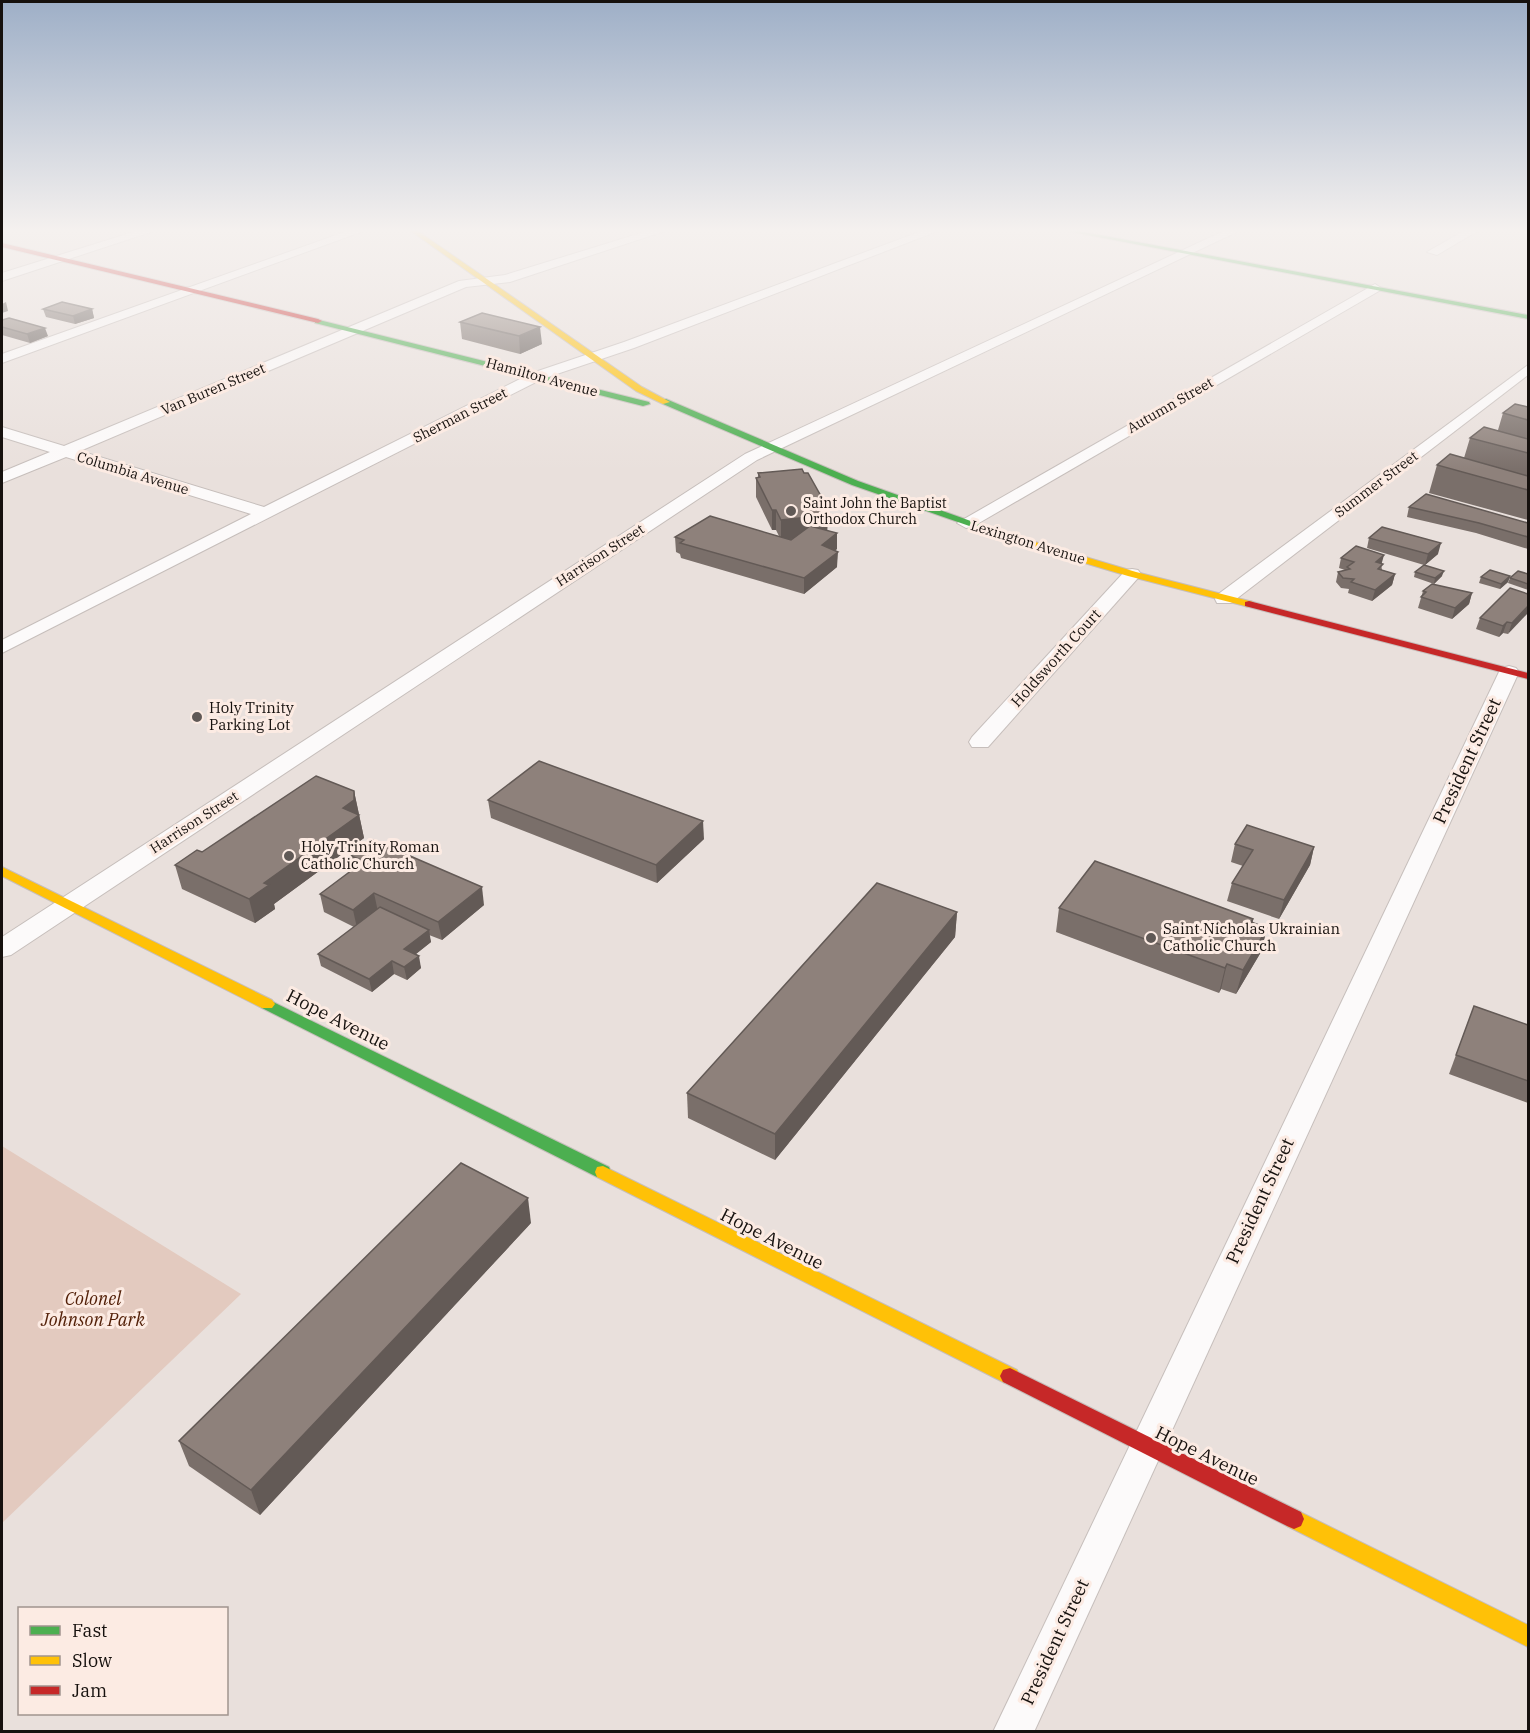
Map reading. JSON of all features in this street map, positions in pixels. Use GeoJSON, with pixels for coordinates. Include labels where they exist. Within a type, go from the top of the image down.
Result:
{"type":"FeatureCollection","features":[{"type":"Feature","properties":{"kind":"main road","name":"Hamilton Avenue"},"geometry":{"type":"LineString","coordinates":[[270,310],[696,417]]}},
{"type":"Feature","properties":{"kind":"main road","name":"Lexington Avenue"},"geometry":{"type":"LineString","coordinates":[[525,310],[639,389],[696,417],[855,483],[966,523],[1132,574],[1519,674]]}},
{"type":"Feature","properties":{"kind":"main road"},"geometry":{"type":"LineString","coordinates":[[1490,310],[1528,317]]}},
{"type":"Feature","properties":{"kind":"main road","name":"Hope Avenue"},"geometry":{"type":"LineString","coordinates":[[2,871],[1528,1636]]}},
{"type":"Feature","properties":{"kind":"street"},"geometry":{"type":"LineString","coordinates":[[2,359],[139,310]]}},
{"type":"Feature","properties":{"kind":"street","name":"Van Buren Street"},"geometry":{"type":"LineString","coordinates":[[2,478],[402,310]]}},
{"type":"Feature","properties":{"kind":"street","name":"Sherman Street"},"geometry":{"type":"LineString","coordinates":[[2,647],[537,376],[717,310]]}},
{"type":"Feature","properties":{"kind":"street","name":"Harrison Street"},"geometry":{"type":"LineString","coordinates":[[2,949],[696,492],[770,447],[1064,310]]}},
{"type":"Feature","properties":{"kind":"street","name":"Autumn Street"},"geometry":{"type":"LineString","coordinates":[[966,523],[1337,310]]}},
{"type":"Feature","properties":{"kind":"street","name":"Summer Street"},"geometry":{"type":"LineString","coordinates":[[1224,599],[1528,369]]}},
{"type":"Feature","properties":{"kind":"street","name":"Columbia Avenue"},"geometry":{"type":"LineString","coordinates":[[2,432],[265,513]]}},
{"type":"Feature","properties":{"kind":"street","name":"Holdsworth Court"},"geometry":{"type":"LineString","coordinates":[[980,742],[1132,574]]}},
{"type":"Feature","properties":{"kind":"street","name":"President Street"},"geometry":{"type":"LineString","coordinates":[[1013,1731],[1145,1446],[1519,674]]}},
{"type":"Feature","properties":{"kind":"green space","name":"Colonel Johnson Park"},"geometry":{"type":"Polygon","coordinates":[[[2,1146],[241,1294],[2,1523],[2,1146]]]}},
{"type":"Feature","properties":{"kind":"building"},"geometry":{"type":"Polygon","coordinates":[[[47,310],[90,310],[73,316],[47,310]]]}},
{"type":"Feature","properties":{"kind":"building"},"geometry":{"type":"Polygon","coordinates":[[[482,313],[540,327],[519,336],[460,322],[482,313]]]}},
{"type":"Feature","properties":{"kind":"building"},"geometry":{"type":"Polygon","coordinates":[[[9,318],[45,328],[27,334],[2,327],[2,320],[9,318]]]}},
{"type":"Feature","properties":{"kind":"building"},"geometry":{"type":"Polygon","coordinates":[[[1515,404],[1528,407],[1528,420],[1503,413],[1515,404]]]}},
{"type":"Feature","properties":{"kind":"building"},"geometry":{"type":"Polygon","coordinates":[[[1484,427],[1528,439],[1528,453],[1470,438],[1484,427]]]}},
{"type":"Feature","properties":{"kind":"building"},"geometry":{"type":"Polygon","coordinates":[[[1450,454],[1528,476],[1528,490],[1437,465],[1450,454]]]}},
{"type":"Feature","properties":{"kind":"building"},"geometry":{"type":"Polygon","coordinates":[[[802,469],[804,473],[808,473],[826,505],[822,506],[828,515],[781,520],[776,510],[772,510],[756,478],[760,477],[758,473],[802,469]]]}},
{"type":"Feature","properties":{"kind":"building"},"geometry":{"type":"Polygon","coordinates":[[[1426,494],[1528,523],[1528,537],[1409,507],[1426,494]]]}},
{"type":"Feature","properties":{"kind":"building"},"geometry":{"type":"Polygon","coordinates":[[[710,516],[791,540],[810,526],[837,533],[822,545],[838,552],[804,578],[680,543],[684,540],[675,537],[710,516]]]}},
{"type":"Feature","properties":{"kind":"building"},"geometry":{"type":"Polygon","coordinates":[[[1382,527],[1441,543],[1428,554],[1369,538],[1382,527]]]}},
{"type":"Feature","properties":{"kind":"building"},"geometry":{"type":"Polygon","coordinates":[[[1356,546],[1384,555],[1376,562],[1383,564],[1378,569],[1395,574],[1375,590],[1351,582],[1354,579],[1343,578],[1338,572],[1350,569],[1347,567],[1354,562],[1341,558],[1356,546]]]}},
{"type":"Feature","properties":{"kind":"building"},"geometry":{"type":"Polygon","coordinates":[[[1424,565],[1444,571],[1435,578],[1415,572],[1424,565]]]}},
{"type":"Feature","properties":{"kind":"building"},"geometry":{"type":"Polygon","coordinates":[[[1490,570],[1510,576],[1501,584],[1481,577],[1490,570]]]}},
{"type":"Feature","properties":{"kind":"building"},"geometry":{"type":"Polygon","coordinates":[[[1518,571],[1528,574],[1528,584],[1510,578],[1518,571]]]}},
{"type":"Feature","properties":{"kind":"building"},"geometry":{"type":"Polygon","coordinates":[[[1432,584],[1472,593],[1455,608],[1421,597],[1426,592],[1423,591],[1432,584]]]}},
{"type":"Feature","properties":{"kind":"building"},"geometry":{"type":"Polygon","coordinates":[[[1510,588],[1528,594],[1528,606],[1512,623],[1507,622],[1503,626],[1480,618],[1510,588]]]}},
{"type":"Feature","properties":{"kind":"building"},"geometry":{"type":"Polygon","coordinates":[[[539,761],[703,821],[656,865],[488,800],[539,761]]]}},
{"type":"Feature","properties":{"kind":"building"},"geometry":{"type":"Polygon","coordinates":[[[316,776],[354,791],[354,800],[343,808],[359,815],[264,883],[269,885],[249,899],[175,865],[197,850],[202,852],[316,776]]]}},
{"type":"Feature","properties":{"kind":"building"},"geometry":{"type":"Polygon","coordinates":[[[1247,825],[1314,847],[1284,900],[1232,883],[1253,850],[1235,844],[1247,825]]]}},
{"type":"Feature","properties":{"kind":"building"},"geometry":{"type":"Polygon","coordinates":[[[373,840],[482,887],[438,922],[374,893],[353,910],[320,894],[364,861],[351,856],[373,840]]]}},
{"type":"Feature","properties":{"kind":"building"},"geometry":{"type":"Polygon","coordinates":[[[1095,861],[1253,919],[1251,922],[1267,928],[1243,970],[1227,964],[1225,968],[1059,908],[1095,861]]]}},
{"type":"Feature","properties":{"kind":"building"},"geometry":{"type":"Polygon","coordinates":[[[877,883],[957,912],[775,1134],[687,1093],[877,883]]]}},
{"type":"Feature","properties":{"kind":"building"},"geometry":{"type":"Polygon","coordinates":[[[380,907],[429,930],[404,949],[419,956],[404,967],[392,961],[369,979],[318,954],[380,907]]]}},
{"type":"Feature","properties":{"kind":"building"},"geometry":{"type":"Polygon","coordinates":[[[1474,1006],[1528,1025],[1528,1081],[1456,1055],[1474,1006]]]}},
{"type":"Feature","properties":{"kind":"building"},"geometry":{"type":"Polygon","coordinates":[[[461,1163],[528,1198],[251,1490],[179,1441],[461,1163]]]}},
{"type":"Feature","properties":{"kind":"traffic: fast"},"geometry":{"type":"LineString","coordinates":[[1490,310],[1528,317]]}},
{"type":"Feature","properties":{"kind":"traffic: fast"},"geometry":{"type":"LineString","coordinates":[[318,321],[646,404]]}},
{"type":"Feature","properties":{"kind":"traffic: fast"},"geometry":{"type":"LineString","coordinates":[[666,402],[855,483],[1025,542]]}},
{"type":"Feature","properties":{"kind":"traffic: fast"},"geometry":{"type":"LineString","coordinates":[[267,1004],[603,1172]]}},
{"type":"Feature","properties":{"kind":"traffic: slow"},"geometry":{"type":"LineString","coordinates":[[526,310],[639,389],[666,402]]}},
{"type":"Feature","properties":{"kind":"traffic: slow"},"geometry":{"type":"LineString","coordinates":[[1025,542],[1132,574],[1249,604]]}},
{"type":"Feature","properties":{"kind":"traffic: slow"},"geometry":{"type":"LineString","coordinates":[[2,871],[267,1004]]}},
{"type":"Feature","properties":{"kind":"traffic: slow"},"geometry":{"type":"LineString","coordinates":[[603,1172],[1010,1376]]}},
{"type":"Feature","properties":{"kind":"traffic: slow"},"geometry":{"type":"LineString","coordinates":[[1294,1519],[1528,1636]]}},
{"type":"Feature","properties":{"kind":"traffic: jam"},"geometry":{"type":"LineString","coordinates":[[272,310],[318,321]]}},
{"type":"Feature","properties":{"kind":"traffic: jam"},"geometry":{"type":"LineString","coordinates":[[1249,604],[1528,676]]}},
{"type":"Feature","properties":{"kind":"traffic: jam"},"geometry":{"type":"LineString","coordinates":[[1010,1376],[1294,1519]]}},
{"type":"Feature","properties":{"kind":"place","name":"Saint John the Baptist Orthodox Church"},"geometry":{"type":"Point","coordinates":[791,511]}},
{"type":"Feature","properties":{"kind":"place","name":"Holy Trinity Parking Lot"},"geometry":{"type":"Point","coordinates":[197,717]}},
{"type":"Feature","properties":{"kind":"place","name":"Holy Trinity Roman Catholic Church"},"geometry":{"type":"Point","coordinates":[289,856]}},
{"type":"Feature","properties":{"kind":"place","name":"Saint Nicholas Ukrainian Catholic Church"},"geometry":{"type":"Point","coordinates":[1151,938]}}]}
